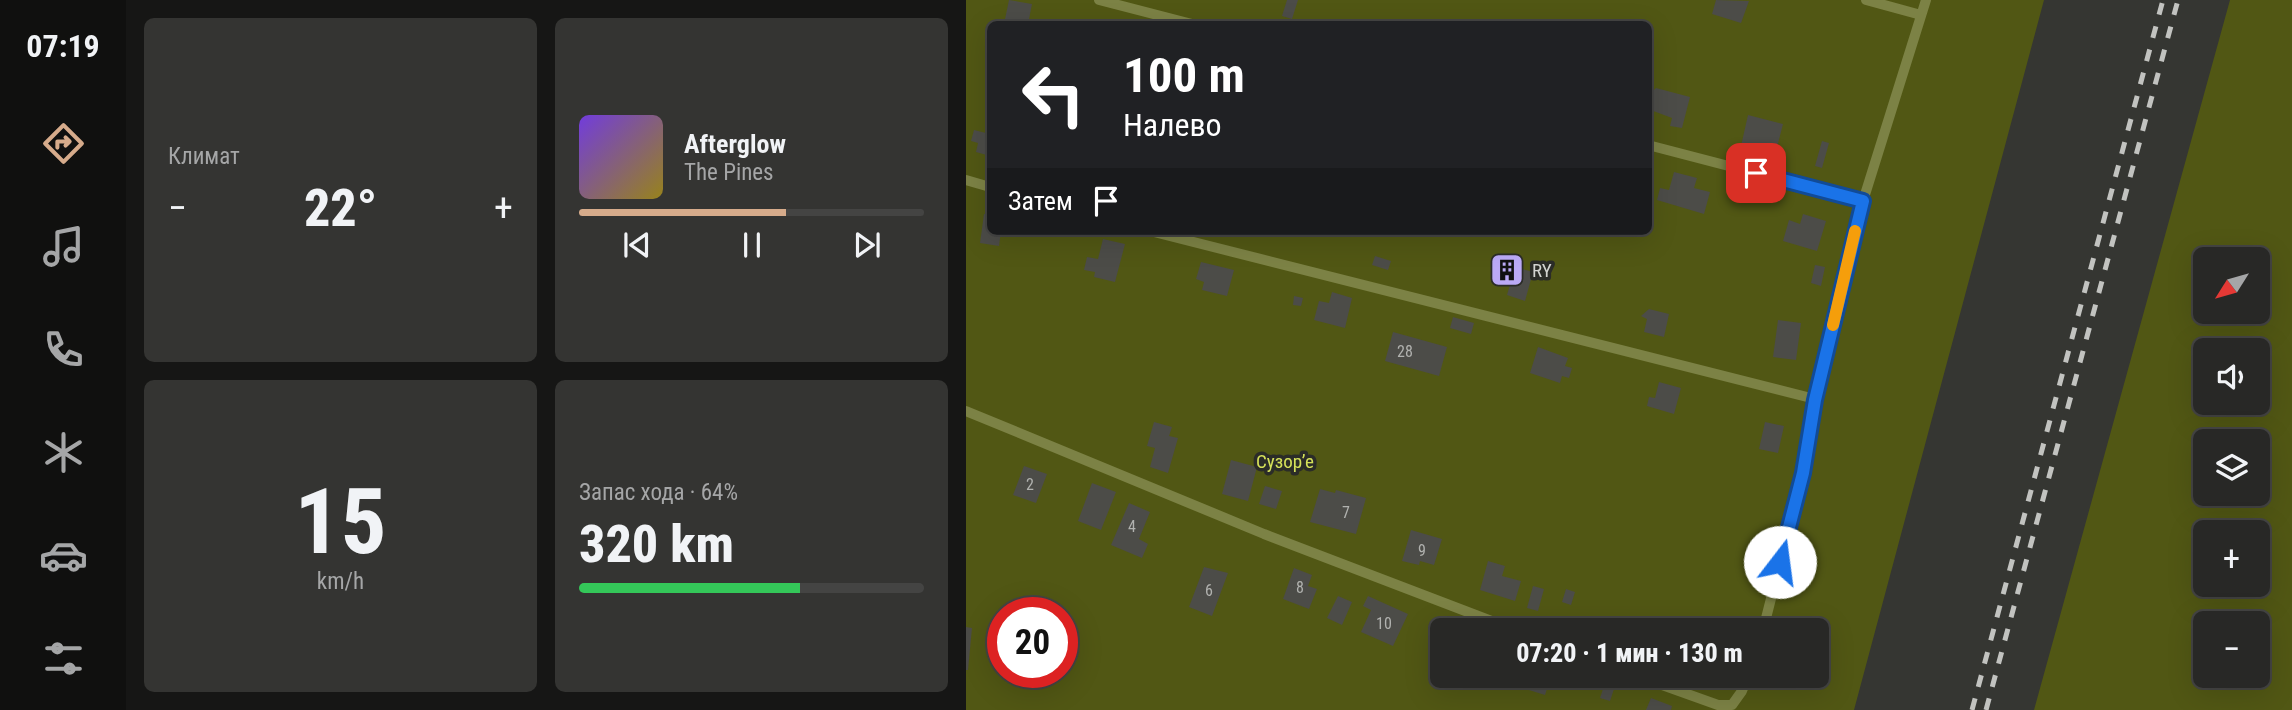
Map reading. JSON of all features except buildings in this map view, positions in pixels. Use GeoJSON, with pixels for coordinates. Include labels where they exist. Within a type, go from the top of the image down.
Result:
{"type":"FeatureCollection","features":[{"type":"Feature","properties":{"kind":"lane"},"geometry":{"type":"LineString","coordinates":[[1099,0],[1180,21]]}},
{"type":"Feature","properties":{"kind":"lane"},"geometry":{"type":"LineString","coordinates":[[1867,0],[1921,15]]}},
{"type":"Feature","properties":{"kind":"lane"},"geometry":{"type":"LineString","coordinates":[[1766,618],[1803,473],[1815,400],[1863,201],[1926,0]]}},
{"type":"Feature","properties":{"kind":"lane"},"geometry":{"type":"LineString","coordinates":[[1652,146],[1863,201]]}},
{"type":"Feature","properties":{"kind":"lane"},"geometry":{"type":"LineString","coordinates":[[966,180],[987,186]]}},
{"type":"Feature","properties":{"kind":"lane"},"geometry":{"type":"LineString","coordinates":[[1166,235],[1815,400]]}},
{"type":"Feature","properties":{"kind":"lane"},"geometry":{"type":"LineString","coordinates":[[966,411],[1264,534],[1484,618]]}},
{"type":"Feature","properties":{"kind":"lane"},"geometry":{"type":"LineString","coordinates":[[1671,688],[1718,705],[1732,705],[1743,688]]}},
{"type":"Feature","properties":{"kind":"green space","name":"Сузорʼе"},"geometry":{"type":"Polygon","coordinates":[[[966,0],[2044,0],[1854,710],[966,710],[966,0]]]}},
{"type":"Feature","properties":{"kind":"green space"},"geometry":{"type":"Polygon","coordinates":[[[2230,0],[2292,0],[2292,710],[2034,710],[2230,0]]]}},
{"type":"Feature","properties":{"kind":"railway"},"geometry":{"type":"LineString","coordinates":[[1972,710],[2163,0]]}},
{"type":"Feature","properties":{"kind":"railway"},"geometry":{"type":"LineString","coordinates":[[1986,710],[2178,0]]}},
{"type":"Feature","properties":{"kind":"slow traffic"},"geometry":{"type":"LineString","coordinates":[[1833,325],[1855,231]]}},
{"type":"Feature","properties":{"kind":"place","name":"RY"},"geometry":{"type":"Point","coordinates":[1507,270]}},
{"type":"Feature","properties":{"kind":"route"},"geometry":{"type":"LineString","coordinates":[[1756,173],[1863,201],[1815,400],[1803,473],[1780,562]]}}]}
